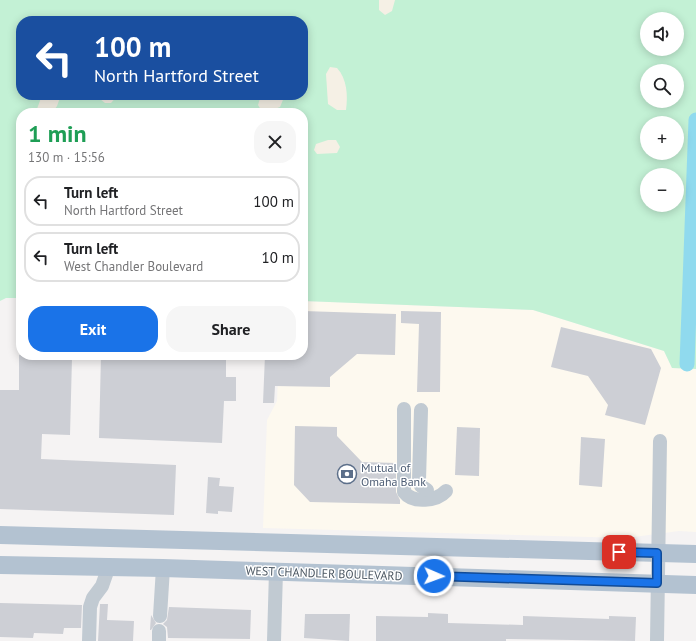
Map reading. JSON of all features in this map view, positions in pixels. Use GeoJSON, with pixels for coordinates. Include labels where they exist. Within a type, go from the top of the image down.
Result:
{"type":"FeatureCollection","features":[{"type":"Feature","properties":{"kind":"main road"},"geometry":{"type":"LineString","coordinates":[[0,534],[696,554]]}},
{"type":"Feature","properties":{"kind":"main road","name":"WEST CHANDLER BOULEVARD"},"geometry":{"type":"LineString","coordinates":[[0,565],[109,566],[696,585]]}},
{"type":"Feature","properties":{"kind":"street"},"geometry":{"type":"LineString","coordinates":[[413,410],[411,482],[412,486],[418,490],[427,490],[447,487],[442,496],[426,499],[414,499],[407,496],[404,492],[413,410]]}},
{"type":"Feature","properties":{"kind":"street"},"geometry":{"type":"LineString","coordinates":[[656,641],[660,441]]}},
{"type":"Feature","properties":{"kind":"street"},"geometry":{"type":"LineString","coordinates":[[88,641],[90,607],[93,598],[102,586],[109,566]]}},
{"type":"Feature","properties":{"kind":"street"},"geometry":{"type":"LineString","coordinates":[[160,616],[163,568]]}},
{"type":"Feature","properties":{"kind":"street"},"geometry":{"type":"LineString","coordinates":[[274,641],[276,571]]}},
{"type":"Feature","properties":{"kind":"shaded area"},"geometry":{"type":"Polygon","coordinates":[[[308,301],[533,310],[664,351],[672,368],[696,369],[696,532],[679,531],[626,538],[263,528],[267,420],[277,401],[279,360],[308,360],[308,301]]]}},
{"type":"Feature","properties":{"kind":"green space"},"geometry":{"type":"Polygon","coordinates":[[[0,0],[696,0],[696,369],[672,368],[664,351],[533,310],[308,301],[308,108],[16,108],[16,298],[6,298],[0,301],[0,0]]]}},
{"type":"Feature","properties":{"kind":"sand"},"geometry":{"type":"Polygon","coordinates":[[[379,0],[395,0],[392,11],[385,15],[379,10],[379,0]]]}},
{"type":"Feature","properties":{"kind":"sand"},"geometry":{"type":"Polygon","coordinates":[[[330,67],[337,68],[345,82],[347,93],[346,110],[337,110],[328,104],[326,74],[330,67]]]}},
{"type":"Feature","properties":{"kind":"sand"},"geometry":{"type":"Polygon","coordinates":[[[40,100],[59,100],[56,108],[37,108],[40,100]]]}},
{"type":"Feature","properties":{"kind":"sand"},"geometry":{"type":"Polygon","coordinates":[[[101,100],[114,100],[111,103],[105,103],[101,100]]]}},
{"type":"Feature","properties":{"kind":"sand"},"geometry":{"type":"Polygon","coordinates":[[[260,100],[283,100],[280,107],[277,108],[260,108],[258,105],[260,100]]]}},
{"type":"Feature","properties":{"kind":"sand"},"geometry":{"type":"Polygon","coordinates":[[[328,140],[336,140],[340,147],[337,153],[317,154],[314,150],[316,144],[328,140]]]}},
{"type":"Feature","properties":{"kind":"building"},"geometry":{"type":"Polygon","coordinates":[[[308,311],[396,314],[395,355],[357,354],[330,377],[330,387],[275,386],[274,403],[263,403],[265,360],[308,360],[308,311]]]}},
{"type":"Feature","properties":{"kind":"building"},"geometry":{"type":"Polygon","coordinates":[[[401,311],[441,312],[440,392],[417,392],[419,324],[401,323],[401,311]]]}},
{"type":"Feature","properties":{"kind":"building"},"geometry":{"type":"Polygon","coordinates":[[[561,327],[651,349],[661,368],[645,425],[605,415],[608,405],[588,376],[551,367],[561,327]]]}},
{"type":"Feature","properties":{"kind":"building"},"geometry":{"type":"Polygon","coordinates":[[[19,360],[72,360],[70,435],[42,434],[41,459],[176,465],[174,515],[0,509],[0,390],[19,390],[19,360]]]}},
{"type":"Feature","properties":{"kind":"building"},"geometry":{"type":"Polygon","coordinates":[[[101,360],[226,360],[226,377],[236,377],[236,401],[224,401],[222,443],[99,438],[101,360]]]}},
{"type":"Feature","properties":{"kind":"building","name":"Mutual of Omaha Bank"},"geometry":{"type":"Polygon","coordinates":[[[295,426],[337,427],[337,436],[362,462],[396,463],[396,492],[400,500],[400,504],[310,502],[294,485],[295,426]]]}},
{"type":"Feature","properties":{"kind":"building"},"geometry":{"type":"Polygon","coordinates":[[[457,427],[480,428],[479,476],[455,475],[457,427]]]}},
{"type":"Feature","properties":{"kind":"building"},"geometry":{"type":"Polygon","coordinates":[[[581,437],[605,439],[602,487],[579,485],[581,437]]]}},
{"type":"Feature","properties":{"kind":"building"},"geometry":{"type":"Polygon","coordinates":[[[208,477],[220,478],[219,486],[234,487],[232,512],[218,511],[218,514],[206,513],[208,477]]]}},
{"type":"Feature","properties":{"kind":"building"},"geometry":{"type":"Polygon","coordinates":[[[0,603],[82,605],[81,628],[64,628],[63,634],[34,633],[33,638],[0,637],[0,603]]]}},
{"type":"Feature","properties":{"kind":"building"},"geometry":{"type":"Polygon","coordinates":[[[100,604],[108,604],[107,620],[134,621],[133,641],[98,641],[100,604]]]}},
{"type":"Feature","properties":{"kind":"building"},"geometry":{"type":"Polygon","coordinates":[[[169,607],[251,610],[250,639],[168,638],[167,627],[163,624],[167,620],[169,607]]]}},
{"type":"Feature","properties":{"kind":"building"},"geometry":{"type":"Polygon","coordinates":[[[428,613],[448,614],[448,623],[523,625],[523,616],[609,619],[609,616],[636,617],[635,641],[506,639],[506,641],[376,641],[376,616],[428,617],[428,613]]]}},
{"type":"Feature","properties":{"kind":"building"},"geometry":{"type":"Polygon","coordinates":[[[305,614],[350,614],[349,641],[304,638],[305,614]]]}},
{"type":"Feature","properties":{"kind":"building"},"geometry":{"type":"Polygon","coordinates":[[[151,615],[156,623],[150,630],[151,615]]]}},
{"type":"Feature","properties":{"kind":"waterway"},"geometry":{"type":"LineString","coordinates":[[687,364],[696,120]]}},
{"type":"Feature","properties":{"kind":"place","name":"Mutual of Omaha Bank"},"geometry":{"type":"Point","coordinates":[347,474]}},
{"type":"Feature","properties":{"kind":"route"},"geometry":{"type":"LineString","coordinates":[[434,576],[657,583],[657,553],[619,552]]}}]}
